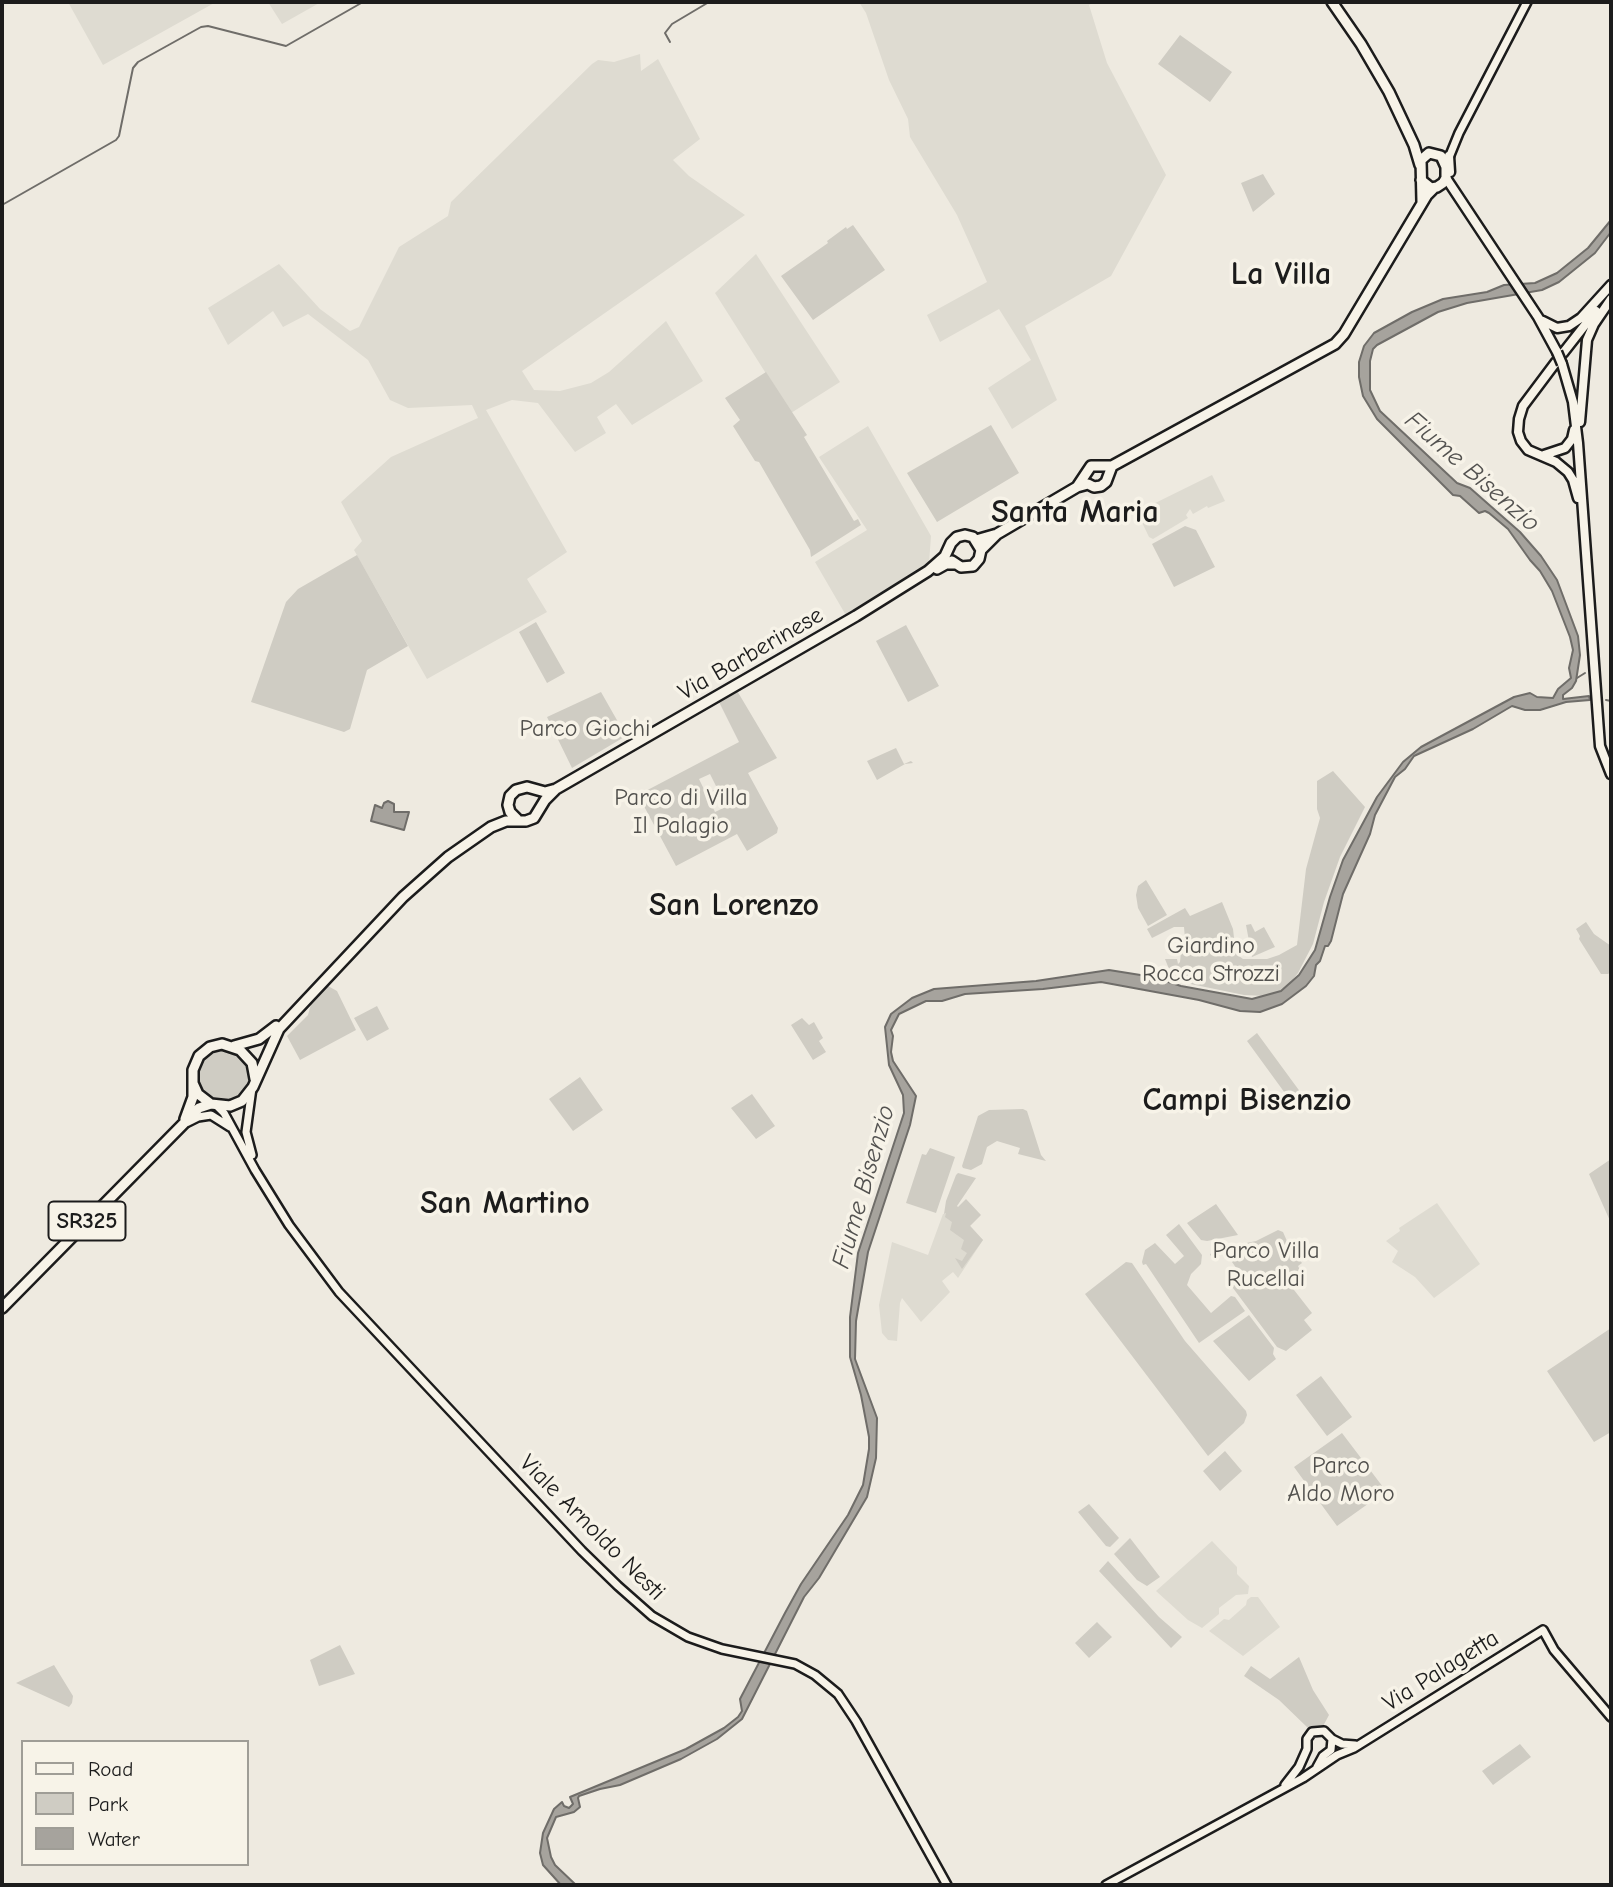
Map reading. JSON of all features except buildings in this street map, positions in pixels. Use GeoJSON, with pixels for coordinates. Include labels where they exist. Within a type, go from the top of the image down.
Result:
{"type":"FeatureCollection","features":[{"type":"Feature","properties":{"kind":"main road"},"geometry":{"type":"LineString","coordinates":[[1332,2],[1361,44],[1414,145],[1420,165],[1422,205]]}},
{"type":"Feature","properties":{"kind":"main road"},"geometry":{"type":"LineString","coordinates":[[1414,145],[1422,152],[1443,158],[1446,178],[1560,353]]}},
{"type":"Feature","properties":{"kind":"main road"},"geometry":{"type":"LineString","coordinates":[[1420,165],[1422,158],[1432,154]]}},
{"type":"Feature","properties":{"kind":"main road"},"geometry":{"type":"LineString","coordinates":[[1449,156],[1451,178],[1459,198]]}},
{"type":"Feature","properties":{"kind":"main road"},"geometry":{"type":"LineString","coordinates":[[1422,205],[1446,178]]}},
{"type":"Feature","properties":{"kind":"main road"},"geometry":{"type":"LineString","coordinates":[[1422,180],[1426,186],[1439,188],[1459,198]]}},
{"type":"Feature","properties":{"kind":"main road","name":"Via Barberinese"},"geometry":{"type":"LineString","coordinates":[[1108,469],[1335,344],[1344,334],[1422,205]]}},
{"type":"Feature","properties":{"kind":"main road"},"geometry":{"type":"LineString","coordinates":[[1536,314],[1553,327],[1567,327],[1581,318],[1611,285]]}},
{"type":"Feature","properties":{"kind":"main road"},"geometry":{"type":"LineString","coordinates":[[1611,292],[1560,353],[1559,363],[1575,413],[1600,746],[1611,774]]}},
{"type":"Feature","properties":{"kind":"main road"},"geometry":{"type":"LineString","coordinates":[[1578,443],[1587,341],[1594,324],[1611,299]]}},
{"type":"Feature","properties":{"kind":"main road"},"geometry":{"type":"LineString","coordinates":[[1559,363],[1526,401],[1518,422],[1519,435],[1524,445],[1560,465],[1571,476],[1576,488],[1585,539]]}},
{"type":"Feature","properties":{"kind":"main road"},"geometry":{"type":"LineString","coordinates":[[1541,456],[1558,452],[1567,446],[1574,434],[1575,413]]}},
{"type":"Feature","properties":{"kind":"main road","name":"Via Barberinese"},"geometry":{"type":"LineString","coordinates":[[1097,464],[1108,469],[1107,480],[1101,486],[1094,487],[1087,481],[1085,472],[1089,466],[1097,464]]}},
{"type":"Feature","properties":{"kind":"main road","name":"Via Barberinese"},"geometry":{"type":"LineString","coordinates":[[979,545],[1087,481]]}},
{"type":"Feature","properties":{"kind":"main road","name":"Via Barberinese"},"geometry":{"type":"LineString","coordinates":[[180,1126],[193,1097],[193,1069],[196,1060],[204,1051],[218,1045],[234,1046],[258,1040],[268,1033],[435,869],[491,827],[508,808],[509,799],[516,790],[527,787],[545,792],[556,789],[856,616],[928,571],[939,562],[951,542],[959,536],[970,536],[979,545],[979,559],[973,566],[964,568],[944,564],[893,597],[856,616]]}},
{"type":"Feature","properties":{"kind":"main road"},"geometry":{"type":"LineString","coordinates":[[948,550],[954,564]]}},
{"type":"Feature","properties":{"kind":"main road","name":"Via Barberinese"},"geometry":{"type":"LineString","coordinates":[[491,827],[506,821],[526,821],[534,818],[556,789]]}},
{"type":"Feature","properties":{"kind":"main road"},"geometry":{"type":"LineString","coordinates":[[534,790],[541,798],[542,806]]}},
{"type":"Feature","properties":{"kind":"main road"},"geometry":{"type":"LineString","coordinates":[[508,808],[517,819]]}},
{"type":"Feature","properties":{"kind":"main road","name":"Via Barberinese"},"geometry":{"type":"LineString","coordinates":[[2,1308],[200,1108],[237,1104],[246,1098],[279,1029],[368,933]]}},
{"type":"Feature","properties":{"kind":"main road"},"geometry":{"type":"LineString","coordinates":[[234,1046],[246,1054],[252,1063],[254,1084]]}},
{"type":"Feature","properties":{"kind":"main road"},"geometry":{"type":"LineString","coordinates":[[193,1083],[198,1094],[214,1105]]}},
{"type":"Feature","properties":{"kind":"street"},"geometry":{"type":"LineString","coordinates":[[1446,167],[1459,133],[1527,2]]}},
{"type":"Feature","properties":{"kind":"street"},"geometry":{"type":"LineString","coordinates":[[1432,154],[1448,148],[1459,133]]}},
{"type":"Feature","properties":{"kind":"street","name":"Viale Arnoldo Nesti"},"geometry":{"type":"LineString","coordinates":[[254,1084],[246,1132],[260,1176]]}},
{"type":"Feature","properties":{"kind":"street","name":"Viale Arnoldo Nesti"},"geometry":{"type":"LineString","coordinates":[[214,1105],[224,1113],[313,1260],[369,1325],[582,1551],[652,1616],[692,1639],[722,1649],[795,1664],[816,1675],[833,1689],[856,1721],[947,1885]]}},
{"type":"Feature","properties":{"kind":"street","name":"Viale Arnoldo Nesti"},"geometry":{"type":"LineString","coordinates":[[180,1126],[198,1117],[211,1115],[224,1122],[237,1136]]}},
{"type":"Feature","properties":{"kind":"street","name":"Via Palagetta"},"geometry":{"type":"LineString","coordinates":[[1107,1885],[1314,1771],[1333,1757],[1356,1747],[1543,1630],[1554,1650],[1611,1717]]}},
{"type":"Feature","properties":{"kind":"street","name":"Via Palagetta"},"geometry":{"type":"LineString","coordinates":[[1279,1790],[1299,1767],[1307,1749],[1307,1739],[1315,1731],[1324,1731],[1332,1739],[1356,1747]]}},
{"type":"Feature","properties":{"kind":"street"},"geometry":{"type":"LineString","coordinates":[[1314,1771],[1332,1746],[1332,1739]]}},
{"type":"Feature","properties":{"kind":"street","name":"Via Palagetta"},"geometry":{"type":"LineString","coordinates":[[1326,1754],[1356,1747]]}},
{"type":"Feature","properties":{"kind":"street"},"geometry":{"type":"LineString","coordinates":[[1307,1749],[1314,1756],[1326,1754]]}},
{"type":"Feature","properties":{"kind":"shaded area"},"geometry":{"type":"Polygon","coordinates":[[[68,2],[216,2],[103,65],[68,2]]]}},
{"type":"Feature","properties":{"kind":"shaded area"},"geometry":{"type":"Polygon","coordinates":[[[268,2],[321,2],[282,24],[268,2]]]}},
{"type":"Feature","properties":{"kind":"shaded area"},"geometry":{"type":"Polygon","coordinates":[[[859,2],[1094,2],[1089,5],[1107,63],[1166,175],[1111,276],[1025,326],[1057,400],[1012,429],[988,388],[1031,360],[999,309],[940,342],[927,315],[987,282],[957,215],[910,137],[908,119],[889,80],[866,13],[859,2]]]}},
{"type":"Feature","properties":{"kind":"shaded area"},"geometry":{"type":"Polygon","coordinates":[[[640,54],[641,71],[658,59],[700,139],[673,160],[689,176],[745,215],[522,371],[534,390],[560,391],[591,383],[609,372],[666,321],[703,381],[632,425],[616,404],[597,417],[606,433],[575,452],[538,403],[512,400],[486,410],[567,552],[527,579],[547,612],[427,679],[354,550],[362,541],[341,502],[391,457],[478,418],[472,405],[408,408],[390,400],[368,360],[308,314],[283,327],[273,311],[228,345],[208,308],[279,264],[320,309],[350,331],[359,327],[399,247],[448,216],[451,202],[592,64],[598,60],[614,62],[640,54]]]}},
{"type":"Feature","properties":{"kind":"shaded area"},"geometry":{"type":"Polygon","coordinates":[[[756,254],[840,382],[791,413],[715,293],[756,254]]]}},
{"type":"Feature","properties":{"kind":"shaded area"},"geometry":{"type":"Polygon","coordinates":[[[868,426],[931,536],[928,577],[851,624],[815,562],[867,530],[819,457],[868,426]]]}},
{"type":"Feature","properties":{"kind":"shaded area"},"geometry":{"type":"Polygon","coordinates":[[[1212,475],[1225,501],[1208,508],[1207,506],[1193,514],[1190,509],[1186,515],[1188,518],[1153,539],[1149,537],[1137,512],[1212,475]]]}},
{"type":"Feature","properties":{"kind":"shaded area"},"geometry":{"type":"Polygon","coordinates":[[[1437,1203],[1480,1264],[1434,1298],[1415,1277],[1392,1262],[1398,1251],[1386,1241],[1400,1231],[1399,1228],[1437,1203]]]}},
{"type":"Feature","properties":{"kind":"shaded area"},"geometry":{"type":"Polygon","coordinates":[[[956,1210],[983,1240],[958,1278],[953,1272],[942,1281],[950,1292],[921,1322],[902,1298],[897,1341],[888,1340],[882,1333],[879,1305],[892,1242],[928,1255],[943,1214],[956,1210]]]}},
{"type":"Feature","properties":{"kind":"shaded area"},"geometry":{"type":"Polygon","coordinates":[[[1212,1541],[1237,1567],[1237,1574],[1249,1586],[1248,1594],[1236,1595],[1219,1608],[1219,1614],[1202,1628],[1188,1620],[1156,1591],[1212,1541]]]}},
{"type":"Feature","properties":{"kind":"shaded area"},"geometry":{"type":"Polygon","coordinates":[[[1251,1597],[1258,1597],[1280,1627],[1243,1656],[1209,1631],[1224,1619],[1229,1620],[1251,1597]]]}},
{"type":"Feature","properties":{"kind":"green space"},"geometry":{"type":"Polygon","coordinates":[[[1180,35],[1232,72],[1210,102],[1158,64],[1180,35]]]}},
{"type":"Feature","properties":{"kind":"green space"},"geometry":{"type":"Polygon","coordinates":[[[1263,174],[1275,194],[1253,212],[1241,183],[1263,174]]]}},
{"type":"Feature","properties":{"kind":"green space"},"geometry":{"type":"Polygon","coordinates":[[[853,225],[885,270],[813,320],[781,276],[846,227],[847,229],[853,225]]]}},
{"type":"Feature","properties":{"kind":"green space"},"geometry":{"type":"Polygon","coordinates":[[[766,372],[807,435],[804,437],[854,521],[858,519],[861,525],[811,557],[810,550],[759,462],[755,461],[733,426],[740,420],[725,398],[766,372]]]}},
{"type":"Feature","properties":{"kind":"green space"},"geometry":{"type":"Polygon","coordinates":[[[991,425],[1019,473],[937,522],[907,473],[991,425]]]}},
{"type":"Feature","properties":{"kind":"green space"},"geometry":{"type":"Polygon","coordinates":[[[1185,526],[1196,530],[1215,567],[1174,587],[1152,544],[1185,526]]]}},
{"type":"Feature","properties":{"kind":"green space"},"geometry":{"type":"Polygon","coordinates":[[[357,555],[408,646],[367,670],[350,729],[344,732],[251,702],[286,602],[298,589],[357,555]]]}},
{"type":"Feature","properties":{"kind":"green space"},"geometry":{"type":"Polygon","coordinates":[[[536,622],[565,673],[547,683],[519,632],[536,622]]]}},
{"type":"Feature","properties":{"kind":"green space"},"geometry":{"type":"Polygon","coordinates":[[[906,625],[939,686],[908,702],[876,641],[906,625]]]}},
{"type":"Feature","properties":{"kind":"green space","name":"Parco di Villa Il Palagio"},"geometry":{"type":"Polygon","coordinates":[[[736,689],[777,758],[748,773],[778,828],[777,833],[747,851],[737,834],[676,866],[638,795],[739,742],[718,700],[736,689]],[[710,774],[699,779],[715,812],[742,799],[735,784],[714,794],[712,791],[717,788],[710,774]]]}},
{"type":"Feature","properties":{"kind":"green space","name":"Parco Giochi"},"geometry":{"type":"Polygon","coordinates":[[[601,692],[626,736],[572,768],[547,717],[601,692]]]}},
{"type":"Feature","properties":{"kind":"green space"},"geometry":{"type":"Polygon","coordinates":[[[896,748],[904,764],[911,761],[913,763],[905,764],[877,780],[867,761],[896,748]]]}},
{"type":"Feature","properties":{"kind":"green space","name":"Giardino Rocca Strozzi"},"geometry":{"type":"Polygon","coordinates":[[[1333,771],[1365,807],[1340,857],[1313,944],[1298,973],[1285,989],[1265,996],[1244,995],[1176,981],[1177,970],[1169,969],[1165,959],[1177,959],[1178,964],[1180,962],[1181,952],[1186,950],[1184,927],[1174,927],[1152,938],[1147,929],[1185,908],[1190,916],[1222,902],[1233,929],[1235,947],[1240,948],[1239,956],[1243,959],[1267,959],[1297,945],[1306,869],[1320,818],[1317,809],[1317,781],[1333,771]]]}},
{"type":"Feature","properties":{"kind":"green space"},"geometry":{"type":"Polygon","coordinates":[[[1146,880],[1167,915],[1148,926],[1138,908],[1136,895],[1138,886],[1146,880]]]}},
{"type":"Feature","properties":{"kind":"green space"},"geometry":{"type":"Polygon","coordinates":[[[1586,922],[1594,934],[1611,946],[1611,972],[1608,974],[1601,974],[1579,939],[1576,929],[1586,922]]]}},
{"type":"Feature","properties":{"kind":"green space"},"geometry":{"type":"Polygon","coordinates":[[[1251,924],[1255,932],[1264,927],[1275,947],[1252,957],[1246,925],[1251,924]]]}},
{"type":"Feature","properties":{"kind":"green space"},"geometry":{"type":"Polygon","coordinates":[[[328,986],[337,991],[356,1030],[300,1060],[287,1036],[308,1015],[312,1000],[328,986]]]}},
{"type":"Feature","properties":{"kind":"green space"},"geometry":{"type":"Polygon","coordinates":[[[377,1006],[389,1029],[367,1041],[354,1018],[377,1006]]]}},
{"type":"Feature","properties":{"kind":"green space"},"geometry":{"type":"Polygon","coordinates":[[[802,1018],[809,1025],[814,1022],[823,1038],[819,1041],[826,1052],[813,1060],[791,1025],[802,1018]]]}},
{"type":"Feature","properties":{"kind":"green space"},"geometry":{"type":"Polygon","coordinates":[[[1257,1033],[1301,1093],[1290,1100],[1247,1041],[1257,1033]]]}},
{"type":"Feature","properties":{"kind":"green space"},"geometry":{"type":"Polygon","coordinates":[[[223,1049],[242,1057],[250,1076],[242,1095],[223,1103],[204,1095],[196,1076],[204,1057],[223,1049]]]}},
{"type":"Feature","properties":{"kind":"green space"},"geometry":{"type":"Polygon","coordinates":[[[580,1077],[603,1110],[573,1131],[549,1099],[580,1077]]]}},
{"type":"Feature","properties":{"kind":"green space"},"geometry":{"type":"Polygon","coordinates":[[[752,1094],[775,1126],[756,1139],[731,1108],[752,1094]]]}},
{"type":"Feature","properties":{"kind":"green space"},"geometry":{"type":"Polygon","coordinates":[[[989,1110],[1027,1111],[1041,1155],[1046,1161],[1018,1154],[1020,1148],[997,1141],[987,1147],[982,1164],[971,1170],[963,1168],[978,1116],[989,1110]]]}},
{"type":"Feature","properties":{"kind":"green space"},"geometry":{"type":"Polygon","coordinates":[[[930,1148],[955,1157],[936,1213],[906,1203],[922,1154],[926,1155],[930,1148]]]}},
{"type":"Feature","properties":{"kind":"green space"},"geometry":{"type":"Polygon","coordinates":[[[1611,1159],[1611,1223],[1589,1174],[1611,1159]]]}},
{"type":"Feature","properties":{"kind":"green space"},"geometry":{"type":"Polygon","coordinates":[[[958,1173],[976,1178],[957,1206],[966,1199],[981,1215],[970,1226],[983,1240],[962,1269],[955,1258],[962,1261],[967,1253],[961,1249],[964,1240],[950,1230],[952,1222],[945,1217],[946,1213],[944,1214],[946,1201],[958,1173]]]}},
{"type":"Feature","properties":{"kind":"green space"},"geometry":{"type":"Polygon","coordinates":[[[1216,1204],[1238,1235],[1201,1240],[1187,1223],[1216,1204]]]}},
{"type":"Feature","properties":{"kind":"green space"},"geometry":{"type":"Polygon","coordinates":[[[1179,1224],[1202,1255],[1201,1264],[1191,1274],[1187,1285],[1211,1313],[1231,1296],[1235,1297],[1245,1311],[1199,1343],[1146,1264],[1143,1265],[1142,1262],[1145,1250],[1155,1243],[1175,1264],[1184,1256],[1166,1235],[1179,1224]]]}},
{"type":"Feature","properties":{"kind":"green space","name":"Parco Villa Rucellai"},"geometry":{"type":"Polygon","coordinates":[[[1278,1230],[1283,1232],[1290,1248],[1302,1263],[1298,1266],[1300,1270],[1287,1281],[1312,1313],[1304,1320],[1312,1330],[1286,1351],[1277,1347],[1230,1284],[1241,1275],[1232,1262],[1236,1256],[1230,1250],[1212,1259],[1210,1254],[1223,1248],[1256,1241],[1278,1230]]]}},
{"type":"Feature","properties":{"kind":"green space"},"geometry":{"type":"Polygon","coordinates":[[[1126,1262],[1132,1263],[1185,1341],[1246,1411],[1244,1423],[1208,1456],[1085,1294],[1126,1262]]]}},
{"type":"Feature","properties":{"kind":"green space"},"geometry":{"type":"Polygon","coordinates":[[[1249,1315],[1274,1348],[1276,1359],[1249,1381],[1213,1341],[1249,1315]]]}},
{"type":"Feature","properties":{"kind":"green space"},"geometry":{"type":"Polygon","coordinates":[[[1611,1328],[1611,1432],[1594,1442],[1547,1371],[1611,1328]]]}},
{"type":"Feature","properties":{"kind":"green space"},"geometry":{"type":"Polygon","coordinates":[[[1321,1376],[1352,1417],[1327,1436],[1296,1395],[1321,1376]]]}},
{"type":"Feature","properties":{"kind":"green space","name":"Parco Aldo Moro"},"geometry":{"type":"Polygon","coordinates":[[[1342,1433],[1386,1491],[1337,1526],[1294,1467],[1342,1433]]]}},
{"type":"Feature","properties":{"kind":"green space"},"geometry":{"type":"Polygon","coordinates":[[[1225,1451],[1242,1471],[1220,1491],[1203,1471],[1225,1451]]]}},
{"type":"Feature","properties":{"kind":"green space"},"geometry":{"type":"Polygon","coordinates":[[[1089,1504],[1119,1538],[1110,1547],[1106,1546],[1078,1512],[1089,1504]]]}},
{"type":"Feature","properties":{"kind":"green space"},"geometry":{"type":"Polygon","coordinates":[[[1130,1538],[1160,1577],[1147,1586],[1137,1580],[1114,1554],[1130,1538]]]}},
{"type":"Feature","properties":{"kind":"green space"},"geometry":{"type":"Polygon","coordinates":[[[1108,1561],[1159,1617],[1182,1637],[1171,1648],[1099,1571],[1108,1561]]]}},
{"type":"Feature","properties":{"kind":"green space"},"geometry":{"type":"Polygon","coordinates":[[[1097,1622],[1112,1637],[1089,1658],[1075,1643],[1097,1622]]]}},
{"type":"Feature","properties":{"kind":"green space"},"geometry":{"type":"Polygon","coordinates":[[[340,1645],[355,1674],[319,1686],[310,1660],[340,1645]]]}},
{"type":"Feature","properties":{"kind":"green space"},"geometry":{"type":"Polygon","coordinates":[[[1299,1657],[1313,1690],[1329,1715],[1321,1730],[1308,1728],[1279,1700],[1244,1676],[1251,1666],[1270,1679],[1299,1657]]]}},
{"type":"Feature","properties":{"kind":"green space"},"geometry":{"type":"Polygon","coordinates":[[[54,1665],[73,1696],[69,1707],[16,1683],[54,1665]]]}},
{"type":"Feature","properties":{"kind":"green space"},"geometry":{"type":"Polygon","coordinates":[[[1520,1744],[1531,1757],[1493,1785],[1482,1771],[1520,1744]]]}},
{"type":"Feature","properties":{"kind":"water","name":"Fiume Bisenzio"},"geometry":{"type":"Polygon","coordinates":[[[1611,220],[1611,232],[1595,253],[1559,282],[1542,290],[1467,303],[1438,312],[1377,345],[1370,361],[1370,390],[1380,411],[1457,483],[1470,488],[1520,532],[1557,580],[1578,636],[1580,655],[1576,681],[1563,695],[1563,699],[1589,696],[1590,700],[1566,702],[1540,710],[1525,710],[1512,706],[1473,729],[1414,756],[1395,777],[1375,815],[1370,834],[1343,894],[1331,941],[1325,946],[1314,976],[1306,986],[1282,1004],[1260,1012],[1240,1011],[1199,1000],[1101,982],[965,994],[942,1001],[926,1001],[899,1014],[891,1030],[891,1052],[893,1061],[916,1096],[910,1125],[868,1252],[856,1321],[855,1359],[877,1418],[876,1458],[867,1497],[819,1578],[804,1597],[742,1719],[717,1739],[681,1759],[620,1785],[579,1796],[580,1807],[574,1812],[556,1817],[547,1838],[551,1857],[555,1865],[576,1885],[561,1885],[543,1865],[540,1853],[543,1833],[554,1809],[562,1802],[569,1808],[573,1804],[570,1797],[686,1749],[738,1717],[742,1711],[740,1699],[785,1613],[801,1584],[848,1515],[863,1485],[869,1437],[850,1357],[850,1317],[858,1253],[904,1113],[903,1095],[889,1065],[885,1027],[891,1014],[912,998],[934,989],[1036,981],[1109,970],[1252,999],[1281,991],[1299,975],[1315,950],[1343,860],[1377,797],[1403,762],[1421,747],[1514,697],[1530,693],[1537,697],[1553,698],[1558,689],[1571,678],[1569,668],[1573,650],[1570,637],[1552,591],[1540,571],[1508,529],[1489,513],[1479,513],[1460,496],[1453,495],[1377,419],[1363,396],[1359,362],[1364,346],[1374,333],[1412,312],[1443,299],[1487,292],[1504,285],[1535,283],[1557,273],[1588,248],[1611,220]]]}},
{"type":"Feature","properties":{"kind":"water"},"geometry":{"type":"Polygon","coordinates":[[[388,801],[394,804],[394,812],[409,812],[404,830],[371,821],[375,805],[382,808],[388,801]]]}},
{"type":"Feature","properties":{"kind":"waterway"},"geometry":{"type":"LineString","coordinates":[[2,205],[116,140],[133,68],[138,62],[201,27],[208,26],[286,46],[363,2]]}},
{"type":"Feature","properties":{"kind":"waterway"},"geometry":{"type":"LineString","coordinates":[[670,42],[665,33],[672,24],[709,2]]}},
{"type":"Feature","properties":{"kind":"waterway"},"geometry":{"type":"LineString","coordinates":[[1577,678],[1585,673]]}},
{"type":"Feature","properties":{"kind":"waterway"},"geometry":{"type":"LineString","coordinates":[[1606,700],[1611,701]]}},
{"type":"Feature","properties":{"kind":"district","name":"La Villa"},"geometry":{"type":"Point","coordinates":[1281,275]}},
{"type":"Feature","properties":{"kind":"district","name":"Santa Maria"},"geometry":{"type":"Point","coordinates":[1075,513]}},
{"type":"Feature","properties":{"kind":"district","name":"San Lorenzo"},"geometry":{"type":"Point","coordinates":[734,906]}},
{"type":"Feature","properties":{"kind":"district","name":"Campi Bisenzio"},"geometry":{"type":"Point","coordinates":[1247,1101]}},
{"type":"Feature","properties":{"kind":"district","name":"San Martino"},"geometry":{"type":"Point","coordinates":[505,1204]}}]}
